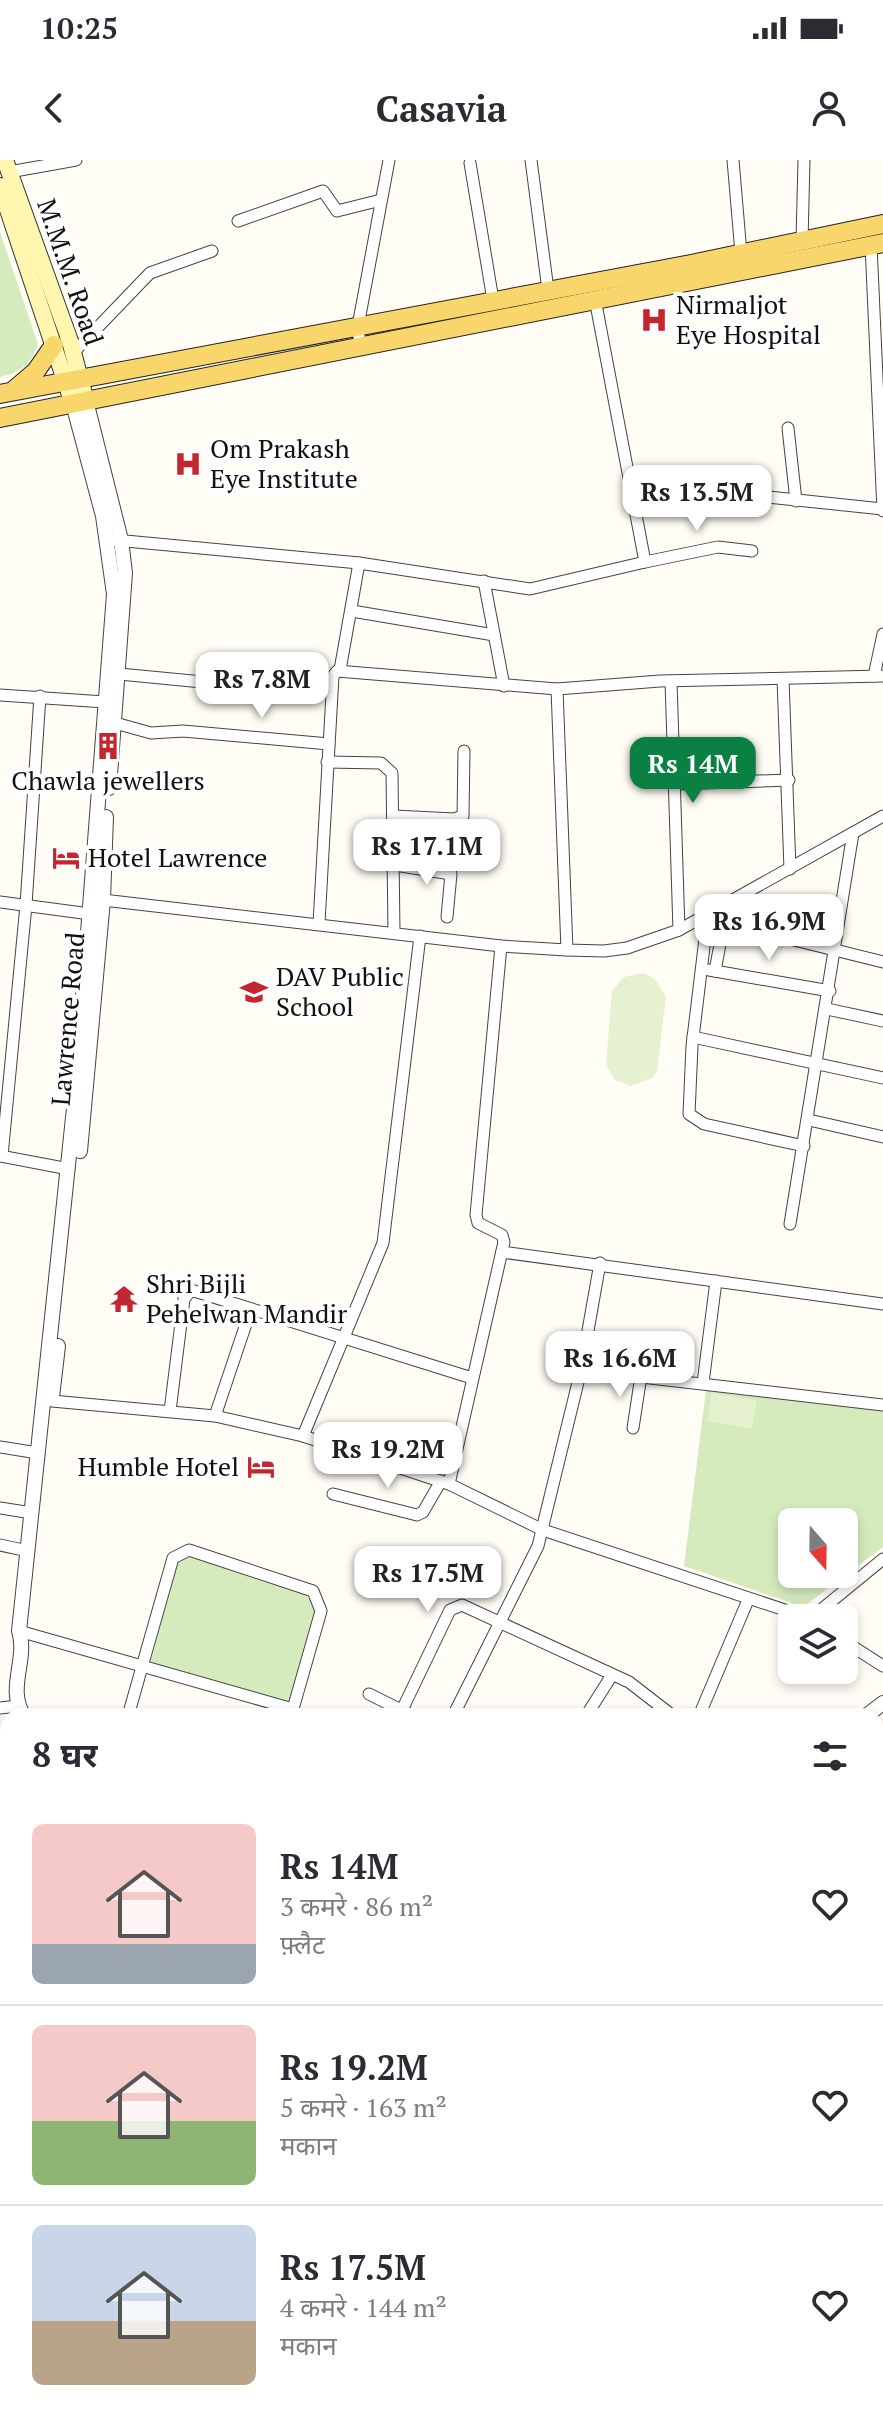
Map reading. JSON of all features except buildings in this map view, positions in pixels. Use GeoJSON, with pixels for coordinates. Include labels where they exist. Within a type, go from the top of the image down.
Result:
{"type":"FeatureCollection","features":[{"type":"Feature","properties":{"kind":"main road","name":"M.M.M. Road"},"geometry":{"type":"LineString","coordinates":[[5,173],[54,345],[74,380]]}},
{"type":"Feature","properties":{"kind":"main road","name":"M.M.M. Road"},"geometry":{"type":"LineString","coordinates":[[5,173],[74,352],[74,380],[79,403]]}},
{"type":"Feature","properties":{"kind":"main road"},"geometry":{"type":"LineString","coordinates":[[5,393],[883,224]]}},
{"type":"Feature","properties":{"kind":"main road"},"geometry":{"type":"LineString","coordinates":[[0,418],[877,244]]}},
{"type":"Feature","properties":{"kind":"main road"},"geometry":{"type":"LineString","coordinates":[[5,393],[36,371],[54,345]]}},
{"type":"Feature","properties":{"kind":"street"},"geometry":{"type":"LineString","coordinates":[[5,173],[76,160]]}},
{"type":"Feature","properties":{"kind":"street"},"geometry":{"type":"LineString","coordinates":[[360,347],[358,326],[389,160]]}},
{"type":"Feature","properties":{"kind":"street"},"geometry":{"type":"LineString","coordinates":[[531,160],[548,290]]}},
{"type":"Feature","properties":{"kind":"street"},"geometry":{"type":"LineString","coordinates":[[733,160],[741,253]]}},
{"type":"Feature","properties":{"kind":"street"},"geometry":{"type":"LineString","coordinates":[[802,241],[804,160]]}},
{"type":"Feature","properties":{"kind":"street"},"geometry":{"type":"LineString","coordinates":[[470,163],[493,300]]}},
{"type":"Feature","properties":{"kind":"street"},"geometry":{"type":"LineString","coordinates":[[238,221],[320,191],[328,193],[337,211],[381,200]]}},
{"type":"Feature","properties":{"kind":"street"},"geometry":{"type":"LineString","coordinates":[[635,503],[720,492],[883,510],[877,244]]}},
{"type":"Feature","properties":{"kind":"street"},"geometry":{"type":"LineString","coordinates":[[74,352],[150,273],[212,251]]}},
{"type":"Feature","properties":{"kind":"street"},"geometry":{"type":"LineString","coordinates":[[595,299],[645,562]]}},
{"type":"Feature","properties":{"kind":"street","name":"Lawrence Road"},"geometry":{"type":"LineString","coordinates":[[20,1708],[15,1692],[52,1401],[88,1021],[90,914],[105,702],[114,673],[124,604],[114,540],[79,403]]}},
{"type":"Feature","properties":{"kind":"street"},"geometry":{"type":"LineString","coordinates":[[788,428],[796,501]]}},
{"type":"Feature","properties":{"kind":"street"},"geometry":{"type":"LineString","coordinates":[[114,540],[359,563],[530,589],[718,547],[752,551]]}},
{"type":"Feature","properties":{"kind":"street"},"geometry":{"type":"LineString","coordinates":[[319,923],[333,676],[340,670],[359,563]]}},
{"type":"Feature","properties":{"kind":"street"},"geometry":{"type":"LineString","coordinates":[[484,581],[504,686]]}},
{"type":"Feature","properties":{"kind":"street"},"geometry":{"type":"LineString","coordinates":[[352,611],[494,635]]}},
{"type":"Feature","properties":{"kind":"street"},"geometry":{"type":"LineString","coordinates":[[340,670],[557,689],[671,681],[879,676],[883,634]]}},
{"type":"Feature","properties":{"kind":"street"},"geometry":{"type":"LineString","coordinates":[[114,673],[265,688]]}},
{"type":"Feature","properties":{"kind":"street","name":"Lawrence Road"},"geometry":{"type":"LineString","coordinates":[[23,1636],[38,1453],[103,900],[115,723],[114,673]]}},
{"type":"Feature","properties":{"kind":"street"},"geometry":{"type":"LineString","coordinates":[[783,679],[790,869]]}},
{"type":"Feature","properties":{"kind":"street"},"geometry":{"type":"LineString","coordinates":[[671,681],[679,930]]}},
{"type":"Feature","properties":{"kind":"street"},"geometry":{"type":"LineString","coordinates":[[557,689],[567,950]]}},
{"type":"Feature","properties":{"kind":"street"},"geometry":{"type":"LineString","coordinates":[[0,695],[105,702]]}},
{"type":"Feature","properties":{"kind":"street"},"geometry":{"type":"LineString","coordinates":[[40,696],[26,905],[1,1156],[69,1169]]}},
{"type":"Feature","properties":{"kind":"street"},"geometry":{"type":"LineString","coordinates":[[115,723],[151,733],[183,731],[329,744]]}},
{"type":"Feature","properties":{"kind":"street"},"geometry":{"type":"LineString","coordinates":[[394,816],[454,819],[463,816],[464,751]]}},
{"type":"Feature","properties":{"kind":"street"},"geometry":{"type":"LineString","coordinates":[[327,762],[386,765],[393,778],[394,933]]}},
{"type":"Feature","properties":{"kind":"street"},"geometry":{"type":"LineString","coordinates":[[675,784],[789,780]]}},
{"type":"Feature","properties":{"kind":"street"},"geometry":{"type":"LineString","coordinates":[[103,900],[501,946],[604,951],[627,948],[679,930],[883,816]]}},
{"type":"Feature","properties":{"kind":"street"},"geometry":{"type":"LineString","coordinates":[[790,1224],[830,991],[853,833]]}},
{"type":"Feature","properties":{"kind":"street"},"geometry":{"type":"LineString","coordinates":[[395,865],[449,873],[452,881],[447,917]]}},
{"type":"Feature","properties":{"kind":"street"},"geometry":{"type":"LineString","coordinates":[[0,902],[90,914]]}},
{"type":"Feature","properties":{"kind":"street"},"geometry":{"type":"LineString","coordinates":[[708,914],[693,1037],[688,1109],[691,1117],[704,1124],[804,1146]]}},
{"type":"Feature","properties":{"kind":"street"},"geometry":{"type":"LineString","coordinates":[[715,971],[723,928],[730,924],[883,962]]}},
{"type":"Feature","properties":{"kind":"street"},"geometry":{"type":"LineString","coordinates":[[303,1436],[345,1338],[387,1225],[420,936]]}},
{"type":"Feature","properties":{"kind":"street"},"geometry":{"type":"LineString","coordinates":[[333,1494],[417,1515],[423,1512],[445,1482],[502,1252],[503,1236],[478,1223],[476,1215],[501,946]]}},
{"type":"Feature","properties":{"kind":"street"},"geometry":{"type":"LineString","coordinates":[[701,968],[830,991]]}},
{"type":"Feature","properties":{"kind":"street"},"geometry":{"type":"LineString","coordinates":[[827,1009],[883,1021]]}},
{"type":"Feature","properties":{"kind":"street"},"geometry":{"type":"LineString","coordinates":[[693,1037],[883,1078]]}},
{"type":"Feature","properties":{"kind":"street"},"geometry":{"type":"LineString","coordinates":[[809,1120],[883,1137]]}},
{"type":"Feature","properties":{"kind":"street"},"geometry":{"type":"LineString","coordinates":[[502,1252],[883,1304]]}},
{"type":"Feature","properties":{"kind":"street"},"geometry":{"type":"LineString","coordinates":[[457,1708],[530,1567],[543,1530],[581,1370],[600,1263]]}},
{"type":"Feature","properties":{"kind":"street"},"geometry":{"type":"LineString","coordinates":[[703,1383],[716,1281]]}},
{"type":"Feature","properties":{"kind":"street"},"geometry":{"type":"LineString","coordinates":[[170,1411],[187,1293],[197,1290],[472,1378]]}},
{"type":"Feature","properties":{"kind":"street"},"geometry":{"type":"LineString","coordinates":[[215,1416],[251,1309]]}},
{"type":"Feature","properties":{"kind":"street"},"geometry":{"type":"LineString","coordinates":[[581,1370],[883,1405]]}},
{"type":"Feature","properties":{"kind":"street"},"geometry":{"type":"LineString","coordinates":[[633,1428],[641,1376]]}},
{"type":"Feature","properties":{"kind":"street"},"geometry":{"type":"LineString","coordinates":[[52,1401],[215,1416],[303,1436],[445,1482],[543,1530],[778,1609]]}},
{"type":"Feature","properties":{"kind":"street"},"geometry":{"type":"LineString","coordinates":[[0,1447],[38,1453]]}},
{"type":"Feature","properties":{"kind":"street"},"geometry":{"type":"LineString","coordinates":[[0,1508],[32,1513]]}},
{"type":"Feature","properties":{"kind":"street"},"geometry":{"type":"LineString","coordinates":[[0,1545],[28,1551]]}},
{"type":"Feature","properties":{"kind":"street"},"geometry":{"type":"LineString","coordinates":[[131,1708],[173,1558],[183,1551],[195,1551],[313,1591],[318,1596],[321,1611],[293,1708]]}},
{"type":"Feature","properties":{"kind":"street"},"geometry":{"type":"LineString","coordinates":[[827,1604],[883,1559]]}},
{"type":"Feature","properties":{"kind":"street"},"geometry":{"type":"LineString","coordinates":[[702,1708],[748,1600]]}},
{"type":"Feature","properties":{"kind":"street"},"geometry":{"type":"LineString","coordinates":[[410,1708],[454,1606],[462,1605],[641,1689],[664,1708]]}},
{"type":"Feature","properties":{"kind":"street"},"geometry":{"type":"LineString","coordinates":[[23,1636],[144,1666],[279,1708]]}},
{"type":"Feature","properties":{"kind":"street"},"geometry":{"type":"LineString","coordinates":[[858,1650],[883,1666]]}},
{"type":"Feature","properties":{"kind":"street"},"geometry":{"type":"LineString","coordinates":[[591,1708],[612,1675]]}},
{"type":"Feature","properties":{"kind":"street"},"geometry":{"type":"LineString","coordinates":[[369,1694],[398,1708]]}},
{"type":"Feature","properties":{"kind":"green space"},"geometry":{"type":"Polygon","coordinates":[[[0,232],[38,344],[24,366],[0,377],[0,232]]]}},
{"type":"Feature","properties":{"kind":"green space"},"geometry":{"type":"Polygon","coordinates":[[[643,973],[655,979],[666,997],[657,1071],[652,1078],[631,1086],[615,1080],[606,1065],[612,991],[624,977],[643,973]]]}},
{"type":"Feature","properties":{"kind":"green space"},"geometry":{"type":"Polygon","coordinates":[[[706,1390],[883,1410],[883,1547],[858,1566],[858,1508],[778,1508],[778,1588],[828,1588],[807,1604],[794,1604],[684,1566],[706,1390]]]}},
{"type":"Feature","properties":{"kind":"green space"},"geometry":{"type":"Polygon","coordinates":[[[712,1393],[757,1401],[752,1429],[707,1421],[712,1393]]]}},
{"type":"Feature","properties":{"kind":"green space"},"geometry":{"type":"Polygon","coordinates":[[[180,1554],[304,1590],[315,1611],[289,1703],[150,1664],[180,1554]]]}},
{"type":"Feature","properties":{"kind":"place","name":"Nirmaljot Eye Hospital"},"geometry":{"type":"Point","coordinates":[654,320]}},
{"type":"Feature","properties":{"kind":"place","name":"Om Prakash Eye Institute"},"geometry":{"type":"Point","coordinates":[188,464]}},
{"type":"Feature","properties":{"kind":"place","name":"Chawla jewellers"},"geometry":{"type":"Point","coordinates":[108,746]}},
{"type":"Feature","properties":{"kind":"place","name":"Hotel Lawrence"},"geometry":{"type":"Point","coordinates":[66,858]}},
{"type":"Feature","properties":{"kind":"place","name":"DAV Public School"},"geometry":{"type":"Point","coordinates":[254,992]}},
{"type":"Feature","properties":{"kind":"place","name":"Shri Bijli Pehelwan Mandir"},"geometry":{"type":"Point","coordinates":[124,1299]}},
{"type":"Feature","properties":{"kind":"place","name":"Humble Hotel"},"geometry":{"type":"Point","coordinates":[261,1467]}}]}
